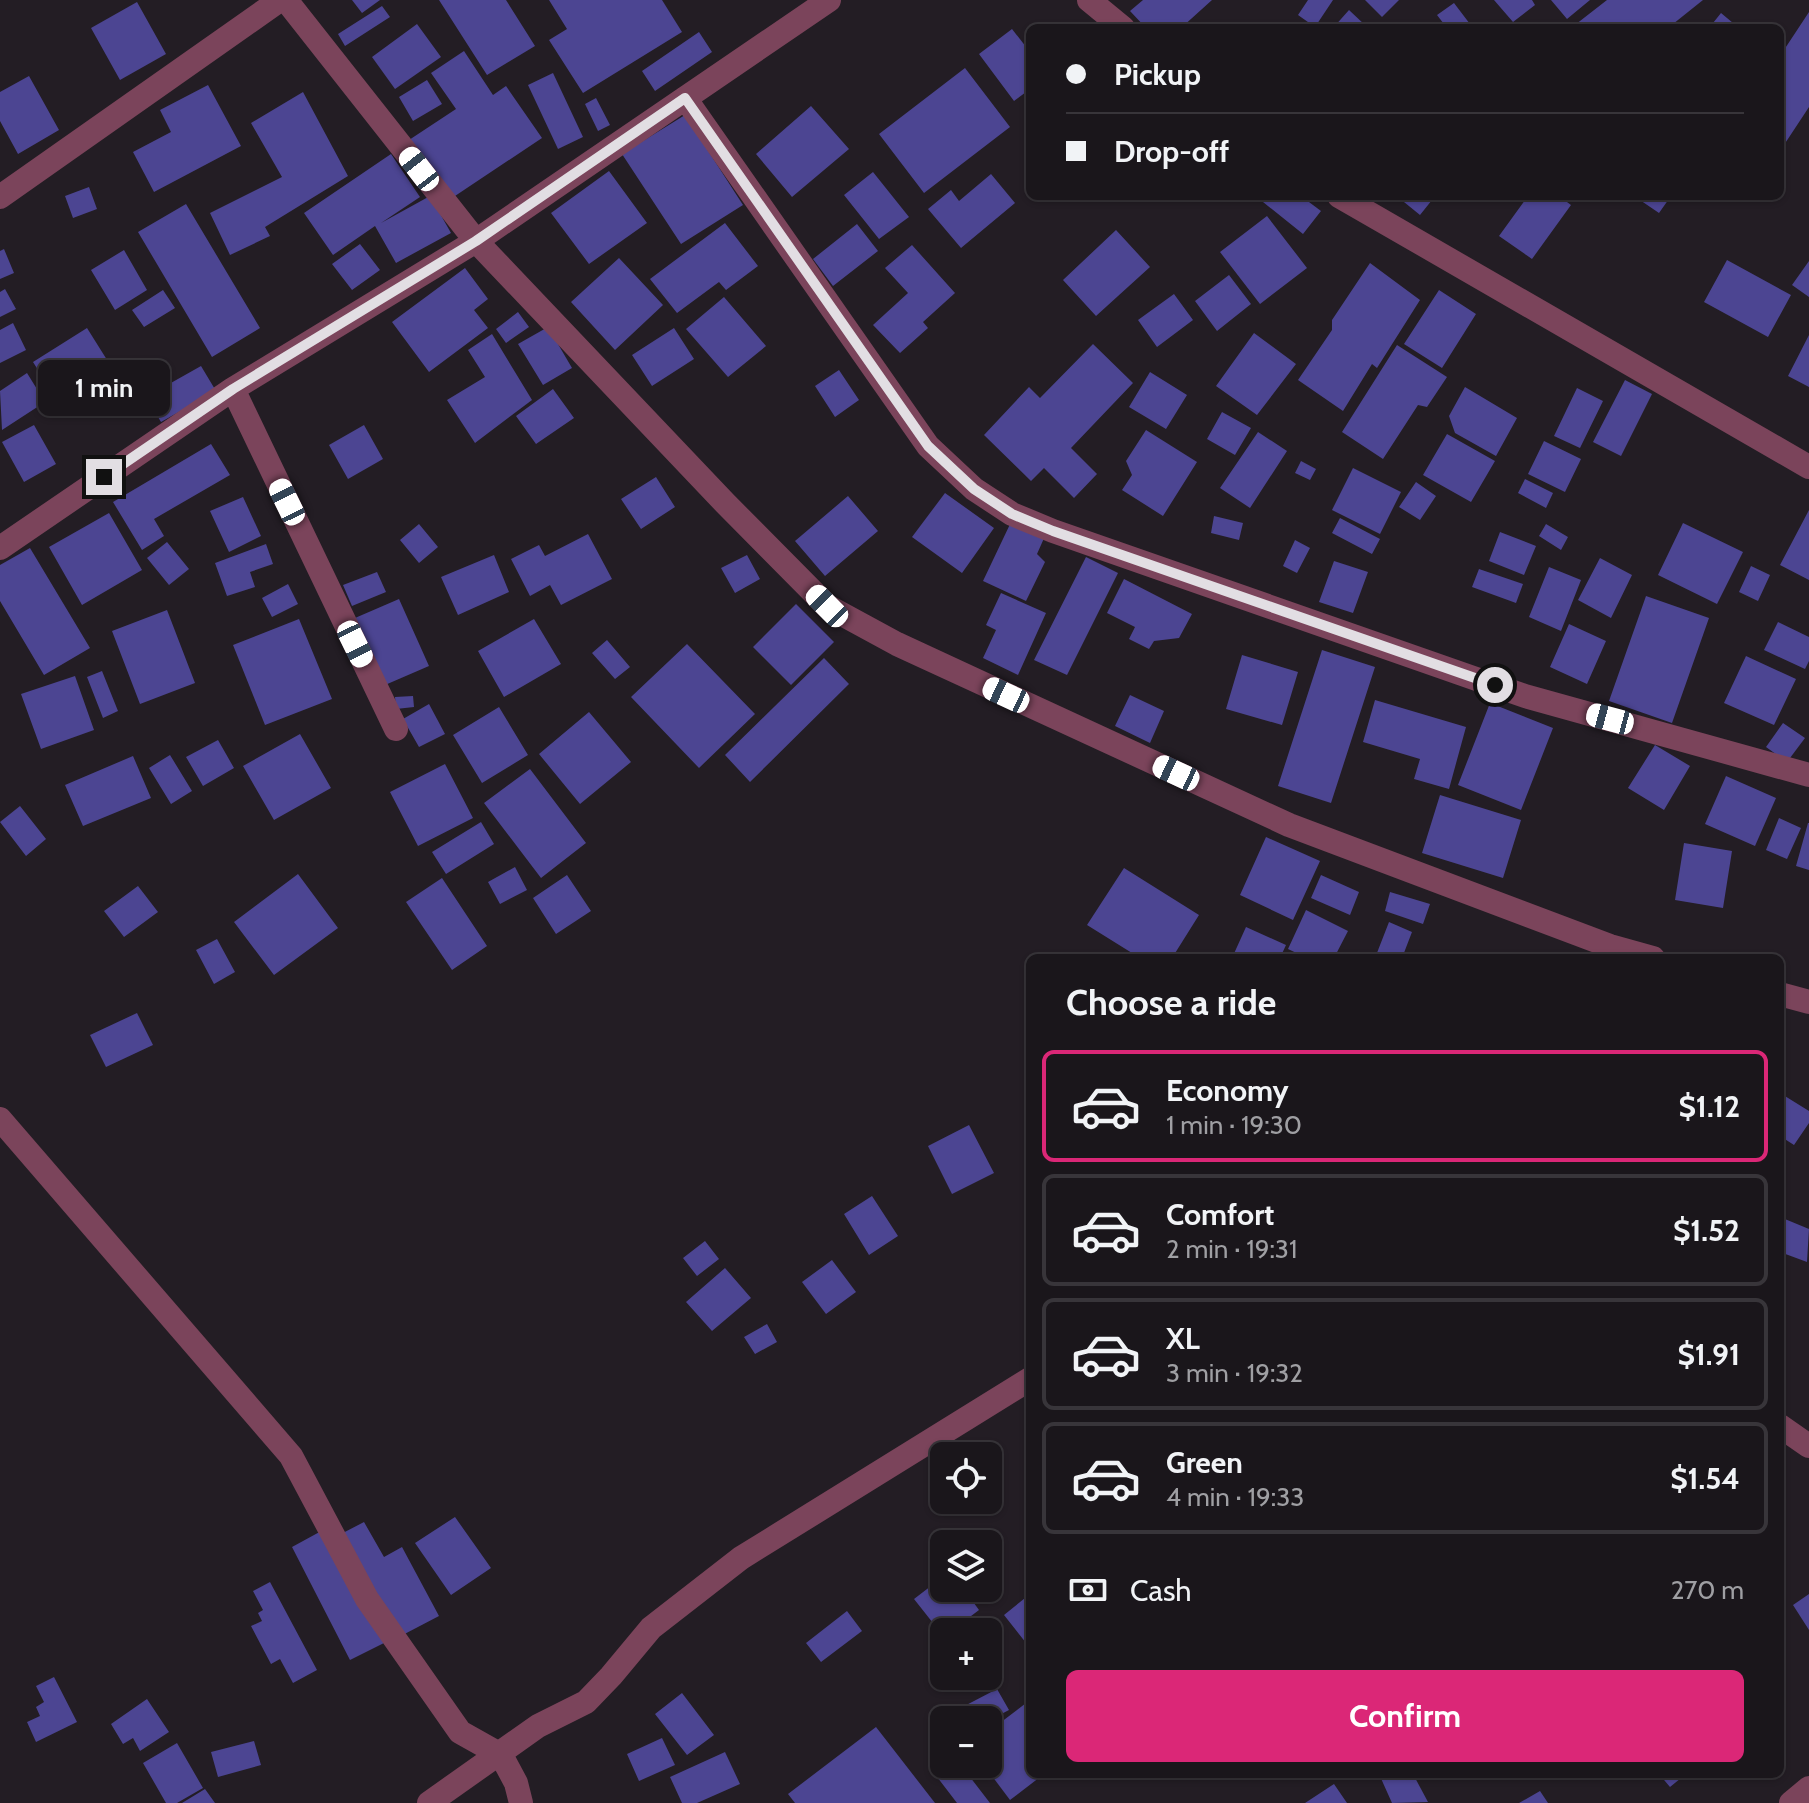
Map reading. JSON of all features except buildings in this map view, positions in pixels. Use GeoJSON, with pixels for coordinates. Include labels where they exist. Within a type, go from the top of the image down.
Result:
{"type":"FeatureCollection","features":[{"type":"Feature","properties":{"kind":"street"},"geometry":{"type":"LineString","coordinates":[[0,197],[280,0]]}},
{"type":"Feature","properties":{"kind":"street"},"geometry":{"type":"LineString","coordinates":[[286,0],[476,241],[827,606],[910,651],[1289,825],[1610,946],[1639,954]]}},
{"type":"Feature","properties":{"kind":"street"},"geometry":{"type":"LineString","coordinates":[[0,548],[233,389],[476,241],[829,0]]}},
{"type":"Feature","properties":{"kind":"street"},"geometry":{"type":"LineString","coordinates":[[1089,0],[1118,24]]}},
{"type":"Feature","properties":{"kind":"street"},"geometry":{"type":"LineString","coordinates":[[685,98],[928,446],[974,489],[1012,514],[1525,696],[1809,775]]}},
{"type":"Feature","properties":{"kind":"street"},"geometry":{"type":"LineString","coordinates":[[1346,200],[1809,467]]}},
{"type":"Feature","properties":{"kind":"street"},"geometry":{"type":"LineString","coordinates":[[233,389],[396,729]]}},
{"type":"Feature","properties":{"kind":"street"},"geometry":{"type":"LineString","coordinates":[[1784,995],[1809,1002]]}},
{"type":"Feature","properties":{"kind":"street"},"geometry":{"type":"LineString","coordinates":[[0,1119],[291,1456],[367,1599],[460,1732],[501,1755],[516,1783],[521,1803]]}},
{"type":"Feature","properties":{"kind":"street"},"geometry":{"type":"LineString","coordinates":[[429,1803],[538,1726],[586,1702],[651,1628],[741,1558],[1026,1381]]}},
{"type":"Feature","properties":{"kind":"street"},"geometry":{"type":"LineString","coordinates":[[1784,1429],[1809,1446]]}},
{"type":"Feature","properties":{"kind":"street"},"geometry":{"type":"LineString","coordinates":[[1791,1803],[1809,1788]]}},
{"type":"Feature","properties":{"kind":"route"},"geometry":{"type":"LineString","coordinates":[[104,477],[233,389],[476,241],[685,98],[928,446],[974,489],[1012,514],[1053,531],[1495,685]]}}]}
